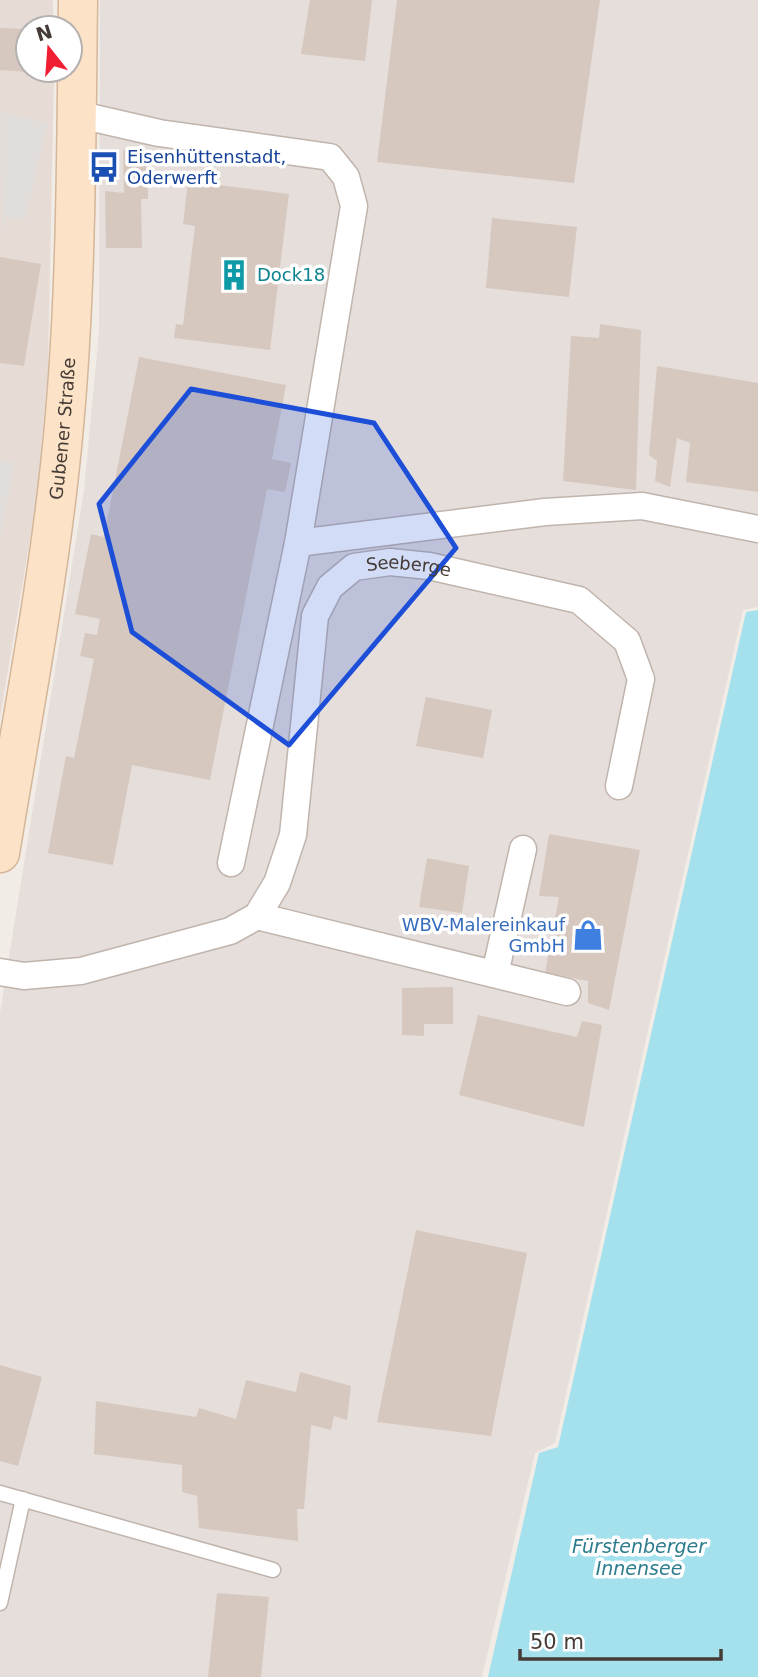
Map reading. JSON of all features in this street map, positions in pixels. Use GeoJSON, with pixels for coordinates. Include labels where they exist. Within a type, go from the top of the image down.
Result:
{"type":"FeatureCollection","features":[{"type":"Feature","properties":{"kind":"main road","name":"Gubener Straße"},"geometry":{"type":"LineString","coordinates":[[0,853],[6,774],[45,591],[60,464],[72,307],[78,0]]}},
{"type":"Feature","properties":{"kind":"street"},"geometry":{"type":"LineString","coordinates":[[76,114],[159,133],[330,157],[346,177],[354,206],[298,543],[231,863]]}},
{"type":"Feature","properties":{"kind":"street","name":"Seeberge"},"geometry":{"type":"LineString","coordinates":[[298,543],[545,512],[642,506],[758,529]]}},
{"type":"Feature","properties":{"kind":"street","name":"Seeberge"},"geometry":{"type":"LineString","coordinates":[[0,972],[24,976],[81,971],[230,932],[257,916],[277,883],[293,835],[315,616],[330,587],[354,567],[390,562],[429,566],[579,600],[589,608],[627,640],[641,678],[619,786]]}},
{"type":"Feature","properties":{"kind":"street"},"geometry":{"type":"LineString","coordinates":[[495,974],[523,849]]}},
{"type":"Feature","properties":{"kind":"street"},"geometry":{"type":"LineString","coordinates":[[257,916],[567,992]]}},
{"type":"Feature","properties":{"kind":"lane"},"geometry":{"type":"LineString","coordinates":[[0,1493],[273,1570]]}},
{"type":"Feature","properties":{"kind":"lane"},"geometry":{"type":"LineString","coordinates":[[0,1603],[23,1499]]}},
{"type":"Feature","properties":{"kind":"highlighted area"},"geometry":{"type":"Polygon","coordinates":[[[191,389],[374,423],[456,548],[289,745],[132,632],[99,504],[191,389]]]}},
{"type":"Feature","properties":{"kind":"shaded area"},"geometry":{"type":"Polygon","coordinates":[[[0,0],[53,0],[53,14],[14,14],[14,84],[54,84],[48,367],[38,492],[0,718],[0,0]]]}},
{"type":"Feature","properties":{"kind":"shaded area"},"geometry":{"type":"Polygon","coordinates":[[[100,0],[758,0],[758,607],[743,610],[555,1443],[535,1453],[482,1677],[0,1677],[0,1013],[84,490],[99,332],[100,0]]]}},
{"type":"Feature","properties":{"kind":"shaded area"},"geometry":{"type":"Polygon","coordinates":[[[0,111],[48,123],[25,221],[5,217],[2,233],[0,111]]]}},
{"type":"Feature","properties":{"kind":"shaded area"},"geometry":{"type":"Polygon","coordinates":[[[0,461],[15,463],[0,539],[0,461]]]}},
{"type":"Feature","properties":{"kind":"water","name":"Fürstenberger Innensee"},"geometry":{"type":"Polygon","coordinates":[[[758,610],[758,1677],[488,1677],[539,1453],[558,1447],[746,612],[758,610]]]}},
{"type":"Feature","properties":{"kind":"building"},"geometry":{"type":"Polygon","coordinates":[[[310,0],[372,0],[365,61],[301,54],[310,0]]]}},
{"type":"Feature","properties":{"kind":"building"},"geometry":{"type":"Polygon","coordinates":[[[397,0],[600,0],[574,183],[377,162],[397,0]]]}},
{"type":"Feature","properties":{"kind":"building"},"geometry":{"type":"Polygon","coordinates":[[[0,28],[14,28],[14,71],[0,70],[0,28]]]}},
{"type":"Feature","properties":{"kind":"building"},"geometry":{"type":"Polygon","coordinates":[[[123,150],[148,150],[148,199],[141,199],[142,248],[106,248],[105,191],[124,193],[123,150]]]}},
{"type":"Feature","properties":{"kind":"building","name":"Dock18"},"geometry":{"type":"Polygon","coordinates":[[[188,181],[289,194],[270,350],[174,338],[176,324],[183,325],[195,226],[183,224],[188,181]]]}},
{"type":"Feature","properties":{"kind":"building"},"geometry":{"type":"Polygon","coordinates":[[[492,218],[577,227],[569,297],[486,288],[492,218]]]}},
{"type":"Feature","properties":{"kind":"building"},"geometry":{"type":"Polygon","coordinates":[[[0,257],[41,264],[24,366],[0,363],[0,257]]]}},
{"type":"Feature","properties":{"kind":"building"},"geometry":{"type":"Polygon","coordinates":[[[600,324],[641,330],[636,490],[563,481],[571,336],[599,338],[600,324]]]}},
{"type":"Feature","properties":{"kind":"building"},"geometry":{"type":"Polygon","coordinates":[[[139,357],[286,385],[272,459],[291,463],[285,492],[267,489],[210,780],[132,765],[113,865],[48,853],[66,756],[74,758],[94,659],[80,656],[85,633],[97,635],[100,619],[75,614],[91,534],[104,537],[139,357]]]}},
{"type":"Feature","properties":{"kind":"building"},"geometry":{"type":"Polygon","coordinates":[[[657,366],[758,383],[758,492],[686,482],[690,443],[677,438],[670,487],[655,481],[657,461],[649,455],[657,366]]]}},
{"type":"Feature","properties":{"kind":"building"},"geometry":{"type":"Polygon","coordinates":[[[426,697],[492,710],[483,758],[416,746],[426,697]]]}},
{"type":"Feature","properties":{"kind":"building","name":"WBV-Malereinkauf GmbH"},"geometry":{"type":"Polygon","coordinates":[[[549,834],[640,850],[609,1010],[588,1003],[588,981],[545,973],[559,897],[539,896],[549,834]]]}},
{"type":"Feature","properties":{"kind":"building"},"geometry":{"type":"Polygon","coordinates":[[[427,858],[469,866],[462,913],[419,907],[427,858]]]}},
{"type":"Feature","properties":{"kind":"building"},"geometry":{"type":"Polygon","coordinates":[[[453,987],[453,1024],[424,1024],[424,1036],[402,1035],[402,988],[453,987]]]}},
{"type":"Feature","properties":{"kind":"building"},"geometry":{"type":"Polygon","coordinates":[[[478,1015],[577,1037],[582,1021],[602,1025],[584,1127],[459,1095],[478,1015]]]}},
{"type":"Feature","properties":{"kind":"building"},"geometry":{"type":"Polygon","coordinates":[[[416,1230],[527,1253],[491,1436],[377,1422],[416,1230]]]}},
{"type":"Feature","properties":{"kind":"building"},"geometry":{"type":"Polygon","coordinates":[[[0,1365],[42,1377],[18,1466],[0,1461],[0,1365]]]}},
{"type":"Feature","properties":{"kind":"building"},"geometry":{"type":"Polygon","coordinates":[[[300,1372],[351,1386],[347,1420],[334,1416],[331,1430],[311,1425],[304,1509],[297,1509],[298,1541],[199,1528],[197,1496],[182,1492],[182,1465],[94,1454],[96,1401],[196,1417],[199,1408],[236,1419],[246,1380],[296,1392],[300,1372]]]}},
{"type":"Feature","properties":{"kind":"building"},"geometry":{"type":"Polygon","coordinates":[[[217,1593],[269,1597],[261,1677],[208,1677],[217,1593]]]}},
{"type":"Feature","properties":{"kind":"place","name":"Eisenhüttenstadt, Oderwerft"},"geometry":{"type":"Point","coordinates":[104,167]}},
{"type":"Feature","properties":{"kind":"place","name":"Dock18"},"geometry":{"type":"Point","coordinates":[234,275]}},
{"type":"Feature","properties":{"kind":"place","name":"WBV-Malereinkauf GmbH"},"geometry":{"type":"Point","coordinates":[588,935]}}]}
